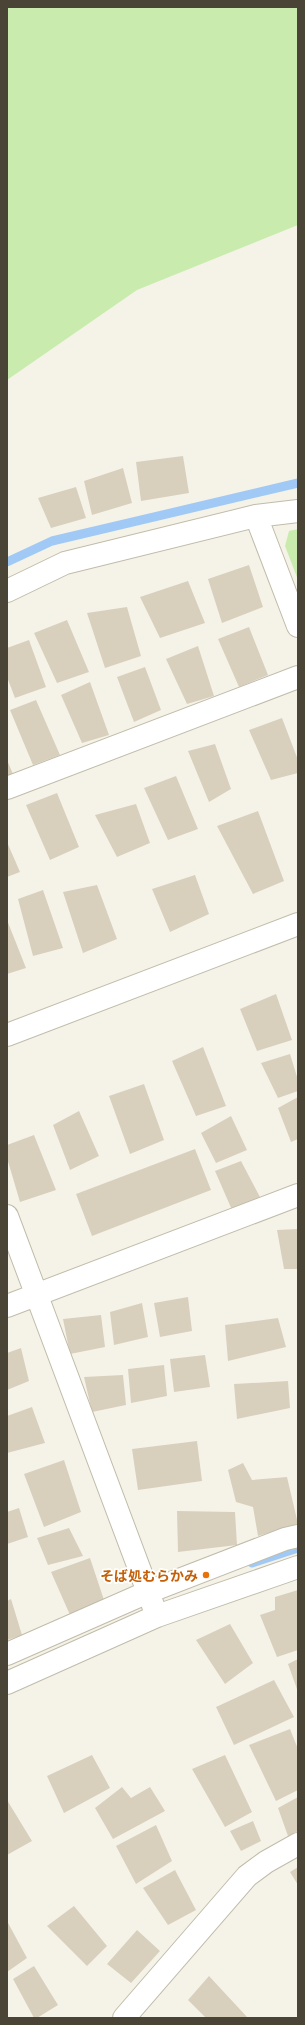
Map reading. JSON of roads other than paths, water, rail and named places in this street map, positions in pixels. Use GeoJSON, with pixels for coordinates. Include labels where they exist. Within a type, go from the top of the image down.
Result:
{"type":"FeatureCollection","features":[{"type":"Feature","properties":{"kind":"street"},"geometry":{"type":"LineString","coordinates":[[7,591],[65,562],[256,516],[298,511]]}},
{"type":"Feature","properties":{"kind":"street"},"geometry":{"type":"LineString","coordinates":[[256,516],[298,626]]}},
{"type":"Feature","properties":{"kind":"street"},"geometry":{"type":"LineString","coordinates":[[7,788],[298,677]]}},
{"type":"Feature","properties":{"kind":"street"},"geometry":{"type":"LineString","coordinates":[[7,1035],[298,924]]}},
{"type":"Feature","properties":{"kind":"street"},"geometry":{"type":"LineString","coordinates":[[7,1306],[298,1195]]}},
{"type":"Feature","properties":{"kind":"street"},"geometry":{"type":"LineString","coordinates":[[7,1216],[157,1616]]}},
{"type":"Feature","properties":{"kind":"street"},"geometry":{"type":"LineString","coordinates":[[7,1654],[148,1592],[285,1539],[298,1536]]}},
{"type":"Feature","properties":{"kind":"street"},"geometry":{"type":"LineString","coordinates":[[7,1683],[157,1616],[298,1567]]}},
{"type":"Feature","properties":{"kind":"street"},"geometry":{"type":"LineString","coordinates":[[124,2018],[247,1876],[266,1862],[298,1844]]}},
{"type":"Feature","properties":{"kind":"waterway"},"geometry":{"type":"LineString","coordinates":[[7,562],[52,541],[298,483]]}},
{"type":"Feature","properties":{"kind":"waterway"},"geometry":{"type":"LineString","coordinates":[[252,1563],[298,1548]]}},
{"type":"Feature","properties":{"kind":"place","name":"そば処むらかみ"},"geometry":{"type":"Point","coordinates":[206,1575]}}]}
